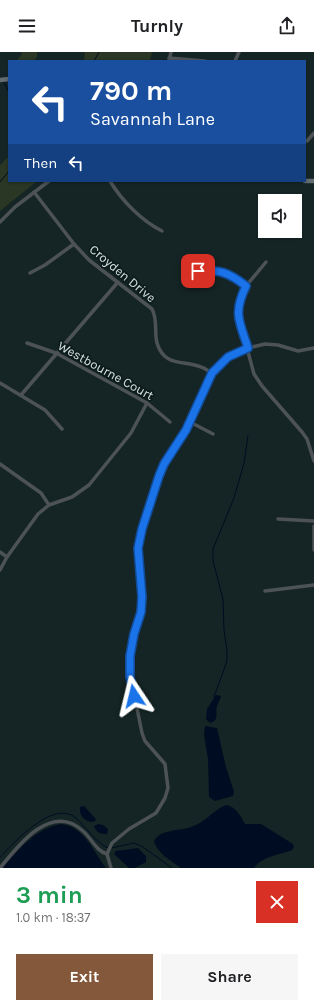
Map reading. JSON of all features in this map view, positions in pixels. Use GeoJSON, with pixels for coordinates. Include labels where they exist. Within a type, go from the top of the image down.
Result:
{"type":"FeatureCollection","features":[{"type":"Feature","properties":{"kind":"street"},"geometry":{"type":"LineString","coordinates":[[170,52],[169,59],[187,60]]}},
{"type":"Feature","properties":{"kind":"street"},"geometry":{"type":"LineString","coordinates":[[307,141],[314,133]]}},
{"type":"Feature","properties":{"kind":"street"},"geometry":{"type":"LineString","coordinates":[[0,222],[15,207],[48,182]]}},
{"type":"Feature","properties":{"kind":"street"},"geometry":{"type":"LineString","coordinates":[[111,182],[119,194],[144,220],[162,231]]}},
{"type":"Feature","properties":{"kind":"street","name":"Croyden Drive"},"geometry":{"type":"LineString","coordinates":[[34,192],[74,244],[89,260],[152,309],[155,318],[157,344],[166,356],[176,363],[200,366],[212,373]]}},
{"type":"Feature","properties":{"kind":"street"},"geometry":{"type":"LineString","coordinates":[[30,272],[45,265],[74,244]]}},
{"type":"Feature","properties":{"kind":"street"},"geometry":{"type":"LineString","coordinates":[[266,262],[246,286],[238,307],[239,320],[257,379],[302,432],[307,440],[314,461]]}},
{"type":"Feature","properties":{"kind":"street"},"geometry":{"type":"LineString","coordinates":[[198,271],[222,271],[231,274],[246,286]]}},
{"type":"Feature","properties":{"kind":"street"},"geometry":{"type":"LineString","coordinates":[[22,395],[56,353],[118,282]]}},
{"type":"Feature","properties":{"kind":"street","name":"Westbourne Court"},"geometry":{"type":"LineString","coordinates":[[27,343],[56,353],[147,403],[170,422]]}},
{"type":"Feature","properties":{"kind":"street"},"geometry":{"type":"LineString","coordinates":[[111,868],[108,852],[111,846],[130,828],[156,813],[165,798],[168,788],[165,764],[145,740],[142,732],[130,677],[132,642],[142,605],[138,555],[139,539],[161,469],[182,438],[212,373],[228,357],[248,348],[272,344],[298,351],[314,348]]}},
{"type":"Feature","properties":{"kind":"street"},"geometry":{"type":"LineString","coordinates":[[0,383],[45,410],[62,429]]}},
{"type":"Feature","properties":{"kind":"street"},"geometry":{"type":"LineString","coordinates":[[0,570],[38,514],[49,505],[72,497],[89,485],[131,433],[147,403]]}},
{"type":"Feature","properties":{"kind":"street"},"geometry":{"type":"LineString","coordinates":[[190,422],[213,434]]}},
{"type":"Feature","properties":{"kind":"street"},"geometry":{"type":"LineString","coordinates":[[0,464],[41,493],[49,505]]}},
{"type":"Feature","properties":{"kind":"street"},"geometry":{"type":"LineString","coordinates":[[278,519],[314,521]]}},
{"type":"Feature","properties":{"kind":"street"},"geometry":{"type":"LineString","coordinates":[[314,526],[314,550]]}},
{"type":"Feature","properties":{"kind":"street"},"geometry":{"type":"LineString","coordinates":[[0,552],[8,557]]}},
{"type":"Feature","properties":{"kind":"street"},"geometry":{"type":"LineString","coordinates":[[265,591],[314,585]]}},
{"type":"Feature","properties":{"kind":"street"},"geometry":{"type":"LineString","coordinates":[[0,868],[34,833],[48,823],[56,820],[65,820],[74,824],[86,834],[99,851],[108,852]]}},
{"type":"Feature","properties":{"kind":"green space"},"geometry":{"type":"Polygon","coordinates":[[[21,52],[37,52],[37,57],[34,60],[17,60],[22,54],[21,52]]]}},
{"type":"Feature","properties":{"kind":"green space"},"geometry":{"type":"Polygon","coordinates":[[[85,52],[152,52],[150,60],[84,60],[85,52]]]}},
{"type":"Feature","properties":{"kind":"green space"},"geometry":{"type":"Polygon","coordinates":[[[8,157],[8,182],[36,182],[0,211],[0,165],[8,157]]]}},
{"type":"Feature","properties":{"kind":"water"},"geometry":{"type":"Polygon","coordinates":[[[216,695],[221,696],[217,706],[216,718],[210,723],[206,719],[207,709],[216,695]]]}},
{"type":"Feature","properties":{"kind":"water"},"geometry":{"type":"Polygon","coordinates":[[[205,726],[217,728],[226,767],[234,792],[233,796],[215,801],[209,797],[208,759],[204,735],[205,726]]]}},
{"type":"Feature","properties":{"kind":"water"},"geometry":{"type":"Polygon","coordinates":[[[226,805],[235,809],[245,824],[261,824],[293,844],[294,847],[292,850],[267,858],[254,868],[181,868],[164,856],[157,848],[154,842],[160,835],[196,825],[226,805]]]}},
{"type":"Feature","properties":{"kind":"water"},"geometry":{"type":"Polygon","coordinates":[[[84,806],[96,820],[90,822],[83,818],[80,813],[80,807],[84,806]]]}},
{"type":"Feature","properties":{"kind":"water"},"geometry":{"type":"Polygon","coordinates":[[[62,824],[70,826],[83,835],[106,868],[3,868],[36,834],[53,826],[62,824]]]}},
{"type":"Feature","properties":{"kind":"water"},"geometry":{"type":"Polygon","coordinates":[[[98,824],[103,825],[108,829],[107,834],[97,832],[94,826],[98,824]]]}},
{"type":"Feature","properties":{"kind":"water"},"geometry":{"type":"Polygon","coordinates":[[[138,848],[146,856],[146,862],[135,868],[129,868],[114,854],[116,851],[138,848]]]}},
{"type":"Feature","properties":{"kind":"waterway"},"geometry":{"type":"LineString","coordinates":[[95,60],[99,52]]}},
{"type":"Feature","properties":{"kind":"waterway"},"geometry":{"type":"LineString","coordinates":[[4,82],[8,90]]}},
{"type":"Feature","properties":{"kind":"waterway"},"geometry":{"type":"LineString","coordinates":[[0,182],[8,172]]}},
{"type":"Feature","properties":{"kind":"waterway"},"geometry":{"type":"LineString","coordinates":[[214,697],[227,661],[227,651],[224,630],[223,599],[213,561],[213,549],[234,498],[244,463],[248,436]]}},
{"type":"Feature","properties":{"kind":"waterway"},"geometry":{"type":"LineString","coordinates":[[0,857],[35,825],[46,818],[57,814],[67,814],[76,818],[95,838],[108,848]]}},
{"type":"Feature","properties":{"kind":"waterway"},"geometry":{"type":"LineString","coordinates":[[111,848],[134,843],[143,847],[172,868]]}},
{"type":"Feature","properties":{"kind":"route"},"geometry":{"type":"LineString","coordinates":[[134,696],[130,677],[130,656],[132,642],[142,605],[138,555],[139,539],[161,469],[182,438],[212,373],[228,357],[248,348],[238,316],[240,299],[246,286],[231,274],[222,271],[198,271]]}}]}
